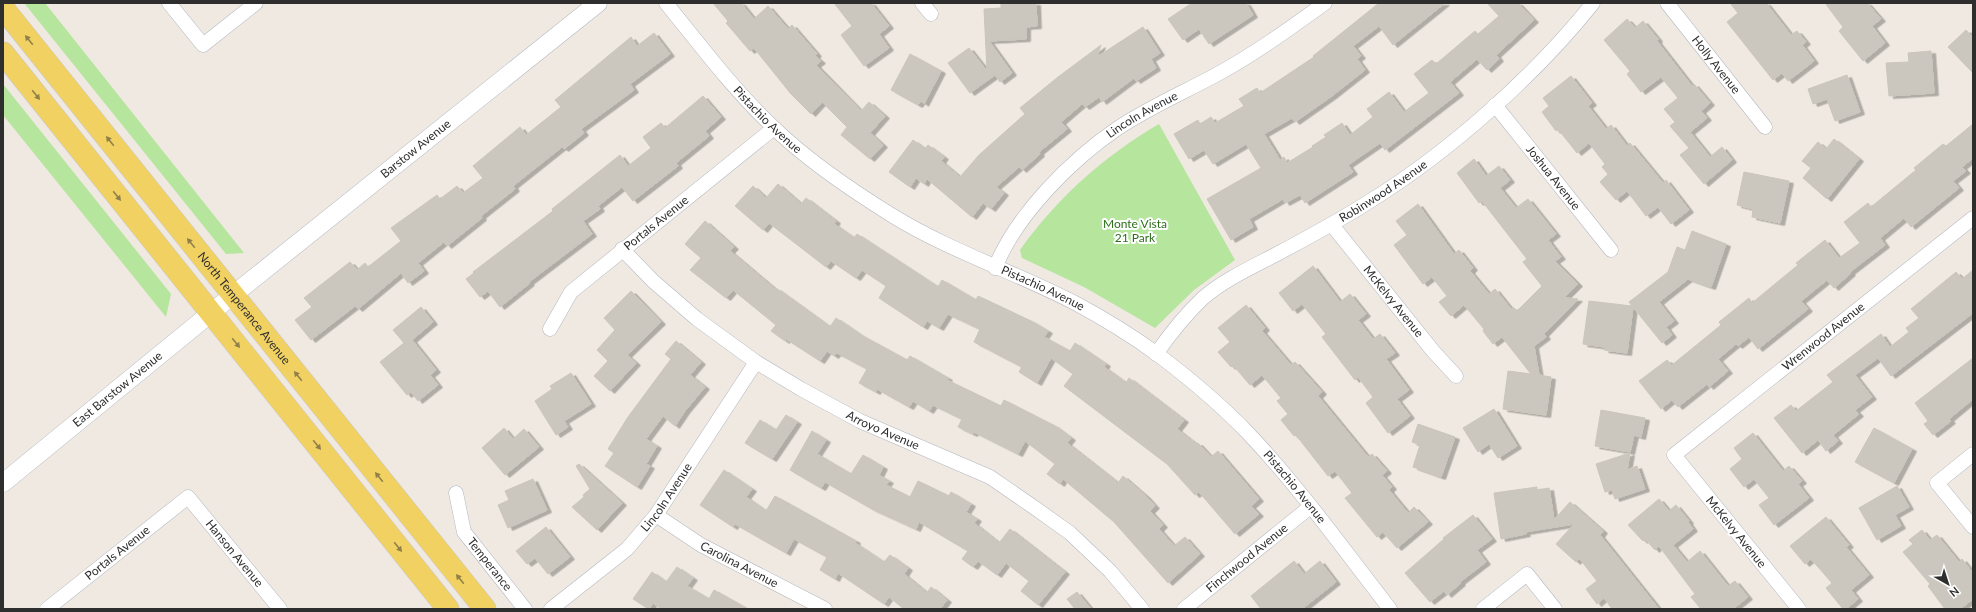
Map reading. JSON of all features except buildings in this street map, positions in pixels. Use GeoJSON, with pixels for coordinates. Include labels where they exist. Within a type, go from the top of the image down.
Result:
{"type":"FeatureCollection","features":[{"type":"Feature","properties":{"kind":"main road","name":"North Temperance Avenue"},"geometry":{"type":"LineString","coordinates":[[3,8],[485,609]]}},
{"type":"Feature","properties":{"kind":"main road"},"geometry":{"type":"LineString","coordinates":[[3,54],[448,609]]}},
{"type":"Feature","properties":{"kind":"street"},"geometry":{"type":"LineString","coordinates":[[170,3],[203,45],[256,3]]}},
{"type":"Feature","properties":{"kind":"street","name":"Barstow Avenue"},"geometry":{"type":"LineString","coordinates":[[233,295],[598,3]]}},
{"type":"Feature","properties":{"kind":"street","name":"Pistachio Avenue"},"geometry":{"type":"LineString","coordinates":[[666,3],[717,67],[774,128],[812,160],[894,216],[995,268],[1074,303],[1119,329],[1156,354],[1203,391],[1247,432],[1276,465],[1390,609]]}},
{"type":"Feature","properties":{"kind":"street","name":"Lincoln Avenue"},"geometry":{"type":"LineString","coordinates":[[995,268],[1003,247],[1035,203],[1081,156],[1118,128],[1272,42],[1325,3]]}},
{"type":"Feature","properties":{"kind":"street","name":"Robinwood Avenue"},"geometry":{"type":"LineString","coordinates":[[1156,354],[1176,326],[1203,298],[1235,276],[1332,224],[1372,200],[1438,154],[1495,105],[1531,71],[1593,3]]}},
{"type":"Feature","properties":{"kind":"street","name":"Holly Avenue"},"geometry":{"type":"LineString","coordinates":[[1667,3],[1765,127]]}},
{"type":"Feature","properties":{"kind":"street","name":"Joshua Avenue"},"geometry":{"type":"LineString","coordinates":[[1495,105],[1611,250]]}},
{"type":"Feature","properties":{"kind":"street","name":"Portals Avenue"},"geometry":{"type":"LineString","coordinates":[[550,329],[571,292],[622,249],[774,128]]}},
{"type":"Feature","properties":{"kind":"street","name":"Wrenwood Avenue"},"geometry":{"type":"LineString","coordinates":[[1674,455],[1973,218]]}},
{"type":"Feature","properties":{"kind":"street","name":"McKelvy Avenue"},"geometry":{"type":"LineString","coordinates":[[1332,224],[1434,351],[1456,376]]}},
{"type":"Feature","properties":{"kind":"street","name":"Arroyo Avenue"},"geometry":{"type":"LineString","coordinates":[[622,249],[653,280],[692,314],[756,362],[801,389],[860,421],[990,477],[1070,532],[1110,571],[1142,609]]}},
{"type":"Feature","properties":{"kind":"street","name":"East Barstow Avenue"},"geometry":{"type":"LineString","coordinates":[[3,483],[233,295]]}},
{"type":"Feature","properties":{"kind":"street","name":"Lincoln Avenue"},"geometry":{"type":"LineString","coordinates":[[551,609],[627,548],[656,515],[756,362]]}},
{"type":"Feature","properties":{"kind":"street"},"geometry":{"type":"LineString","coordinates":[[1973,454],[1937,483],[1973,527]]}},
{"type":"Feature","properties":{"kind":"street","name":"McKelvy Avenue"},"geometry":{"type":"LineString","coordinates":[[1674,455],[1799,609]]}},
{"type":"Feature","properties":{"kind":"street","name":"Temperance"},"geometry":{"type":"LineString","coordinates":[[456,493],[464,532],[525,609]]}},
{"type":"Feature","properties":{"kind":"street","name":"Portals Avenue"},"geometry":{"type":"LineString","coordinates":[[47,609],[188,497]]}},
{"type":"Feature","properties":{"kind":"street","name":"Hanson Avenue"},"geometry":{"type":"LineString","coordinates":[[188,497],[280,609]]}},
{"type":"Feature","properties":{"kind":"street","name":"Finchwood Avenue"},"geometry":{"type":"LineString","coordinates":[[1184,609],[1310,507]]}},
{"type":"Feature","properties":{"kind":"street","name":"Carolina Avenue"},"geometry":{"type":"LineString","coordinates":[[656,515],[701,545],[825,609]]}},
{"type":"Feature","properties":{"kind":"street"},"geometry":{"type":"LineString","coordinates":[[1483,609],[1527,574],[1555,609]]}},
{"type":"Feature","properties":{"kind":"green space"},"geometry":{"type":"Polygon","coordinates":[[[24,3],[45,3],[244,253],[226,254],[24,3]]]}},
{"type":"Feature","properties":{"kind":"green space"},"geometry":{"type":"Polygon","coordinates":[[[3,84],[171,294],[166,317],[3,115],[3,84]]]}},
{"type":"Feature","properties":{"kind":"green space","name":"Monte Vista 21 Park"},"geometry":{"type":"Polygon","coordinates":[[[1159,124],[1235,260],[1194,290],[1155,328],[1084,287],[1022,258],[1020,250],[1050,213],[1083,180],[1119,150],[1159,124]]]}}]}
